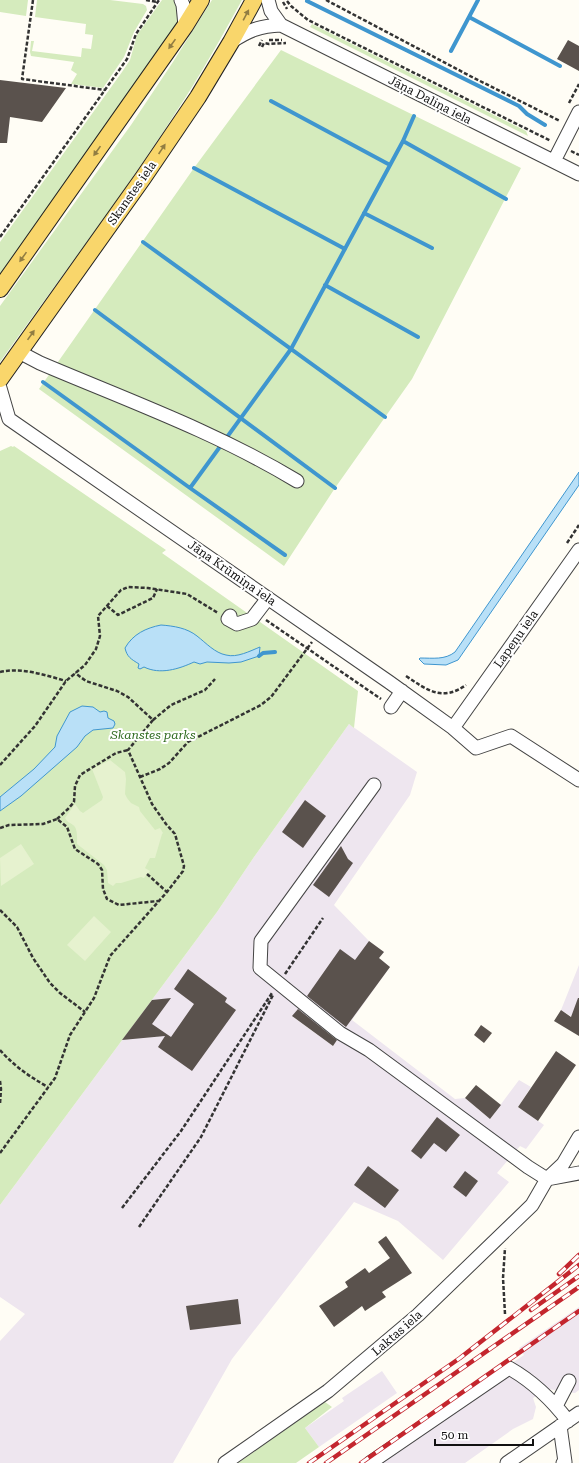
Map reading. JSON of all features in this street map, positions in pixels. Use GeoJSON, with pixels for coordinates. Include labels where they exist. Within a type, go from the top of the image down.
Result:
{"type":"FeatureCollection","features":[{"type":"Feature","properties":{"kind":"main road"},"geometry":{"type":"LineString","coordinates":[[0,289],[185,26],[201,0]]}},
{"type":"Feature","properties":{"kind":"main road","name":"Skanstes iela"},"geometry":{"type":"LineString","coordinates":[[0,379],[143,178],[198,97],[254,0]]}},
{"type":"Feature","properties":{"kind":"street"},"geometry":{"type":"LineString","coordinates":[[181,0],[183,5],[185,26]]}},
{"type":"Feature","properties":{"kind":"street","name":"Jāņa Daliņa iela"},"geometry":{"type":"LineString","coordinates":[[268,0],[270,11],[281,25],[579,174]]}},
{"type":"Feature","properties":{"kind":"street"},"geometry":{"type":"LineString","coordinates":[[231,42],[253,29],[281,25]]}},
{"type":"Feature","properties":{"kind":"street"},"geometry":{"type":"LineString","coordinates":[[554,162],[579,112]]}},
{"type":"Feature","properties":{"kind":"street"},"geometry":{"type":"LineString","coordinates":[[19,352],[40,363],[212,436],[272,466],[297,481]]}},
{"type":"Feature","properties":{"kind":"street","name":"Jāņa Krūmiņa iela"},"geometry":{"type":"LineString","coordinates":[[0,388],[5,419],[402,691],[453,728],[476,748],[511,736],[579,780]]}},
{"type":"Feature","properties":{"kind":"street","name":"Lapeņu iela"},"geometry":{"type":"LineString","coordinates":[[453,728],[579,550]]}},
{"type":"Feature","properties":{"kind":"street"},"geometry":{"type":"LineString","coordinates":[[229,617],[237,624],[252,619],[268,598]]}},
{"type":"Feature","properties":{"kind":"street"},"geometry":{"type":"LineString","coordinates":[[391,707],[402,691]]}},
{"type":"Feature","properties":{"kind":"street"},"geometry":{"type":"LineString","coordinates":[[374,784],[260,941],[260,968],[340,1033],[369,1050],[528,1167],[547,1179],[579,1173]]}},
{"type":"Feature","properties":{"kind":"street","name":"Laktas iela"},"geometry":{"type":"LineString","coordinates":[[225,1463],[328,1391],[418,1315],[532,1205],[547,1179],[563,1164],[579,1137]]}},
{"type":"Feature","properties":{"kind":"street"},"geometry":{"type":"LineString","coordinates":[[370,1463],[509,1368],[518,1372],[556,1406],[564,1424],[565,1463]]}},
{"type":"Feature","properties":{"kind":"street"},"geometry":{"type":"LineString","coordinates":[[556,1406],[569,1380]]}},
{"type":"Feature","properties":{"kind":"street"},"geometry":{"type":"LineString","coordinates":[[507,1463],[579,1413]]}},
{"type":"Feature","properties":{"kind":"path"},"geometry":{"type":"LineString","coordinates":[[33,0],[22,79],[105,90]]}},
{"type":"Feature","properties":{"kind":"path"},"geometry":{"type":"LineString","coordinates":[[146,0],[159,1]]}},
{"type":"Feature","properties":{"kind":"path"},"geometry":{"type":"LineString","coordinates":[[326,0],[472,77],[560,121]]}},
{"type":"Feature","properties":{"kind":"path"},"geometry":{"type":"LineString","coordinates":[[0,237],[127,59],[136,34],[159,1]]}},
{"type":"Feature","properties":{"kind":"path"},"geometry":{"type":"LineString","coordinates":[[287,1],[308,20],[579,155]]}},
{"type":"Feature","properties":{"kind":"path"},"geometry":{"type":"LineString","coordinates":[[566,544],[579,525]]}},
{"type":"Feature","properties":{"kind":"path"},"geometry":{"type":"LineString","coordinates":[[0,766],[35,726],[66,681],[85,665],[96,649],[100,636],[98,616],[121,590],[128,587],[157,589],[188,594],[229,617]]}},
{"type":"Feature","properties":{"kind":"path"},"geometry":{"type":"LineString","coordinates":[[107,606],[118,615],[153,598],[157,589]]}},
{"type":"Feature","properties":{"kind":"path"},"geometry":{"type":"LineString","coordinates":[[256,613],[391,707]]}},
{"type":"Feature","properties":{"kind":"path"},"geometry":{"type":"LineString","coordinates":[[140,777],[160,769],[169,763],[188,742],[261,705],[271,697],[307,649]]}},
{"type":"Feature","properties":{"kind":"path"},"geometry":{"type":"LineString","coordinates":[[0,672],[26,671],[66,681]]}},
{"type":"Feature","properties":{"kind":"path"},"geometry":{"type":"LineString","coordinates":[[75,673],[86,681],[117,691],[128,697],[153,720]]}},
{"type":"Feature","properties":{"kind":"path"},"geometry":{"type":"LineString","coordinates":[[403,675],[430,692],[447,694],[458,691],[470,682]]}},
{"type":"Feature","properties":{"kind":"path"},"geometry":{"type":"LineString","coordinates":[[0,828],[9,825],[43,824],[57,819],[74,802],[75,786],[80,775],[109,757],[128,750],[153,720],[171,704],[205,690],[215,679]]}},
{"type":"Feature","properties":{"kind":"path"},"geometry":{"type":"LineString","coordinates":[[0,1153],[55,1078],[70,1034],[94,998],[110,956],[167,892],[183,871],[184,866],[175,834],[152,804],[128,750]]}},
{"type":"Feature","properties":{"kind":"path"},"geometry":{"type":"LineString","coordinates":[[57,819],[67,827],[75,849],[98,864],[102,870],[103,889],[107,899],[119,905],[158,901]]}},
{"type":"Feature","properties":{"kind":"path"},"geometry":{"type":"LineString","coordinates":[[147,874],[167,892]]}},
{"type":"Feature","properties":{"kind":"path"},"geometry":{"type":"LineString","coordinates":[[0,910],[17,927],[50,983],[60,993],[85,1012]]}},
{"type":"Feature","properties":{"kind":"path"},"geometry":{"type":"LineString","coordinates":[[122,1208],[181,1131],[323,918]]}},
{"type":"Feature","properties":{"kind":"path"},"geometry":{"type":"LineString","coordinates":[[139,1227],[201,1137],[278,984]]}},
{"type":"Feature","properties":{"kind":"path"},"geometry":{"type":"LineString","coordinates":[[0,1050],[8,1060],[28,1076],[48,1087]]}},
{"type":"Feature","properties":{"kind":"path"},"geometry":{"type":"LineString","coordinates":[[0,1081],[0,1104]]}},
{"type":"Feature","properties":{"kind":"path"},"geometry":{"type":"LineString","coordinates":[[505,1314],[503,1278],[507,1229]]}},
{"type":"Feature","properties":{"kind":"shaded area"},"geometry":{"type":"Polygon","coordinates":[[[349,724],[417,772],[410,795],[334,905],[369,941],[384,952],[379,958],[390,967],[352,1020],[455,1099],[465,1098],[490,1119],[519,1080],[531,1087],[518,1107],[544,1125],[526,1149],[520,1146],[497,1173],[509,1182],[443,1260],[398,1221],[354,1202],[232,1359],[173,1463],[0,1463],[0,1341],[25,1314],[0,1297],[0,1205],[217,912],[254,857],[349,724]],[[297,1010],[293,1017],[333,1046],[337,1039],[297,1010]]]}},
{"type":"Feature","properties":{"kind":"shaded area"},"geometry":{"type":"Polygon","coordinates":[[[579,965],[579,1021],[561,1010],[579,965]]]}},
{"type":"Feature","properties":{"kind":"shaded area"},"geometry":{"type":"Polygon","coordinates":[[[579,1307],[579,1390],[575,1393],[548,1389],[533,1398],[536,1407],[533,1419],[513,1429],[465,1463],[365,1463],[524,1355],[519,1348],[579,1307]]]}},
{"type":"Feature","properties":{"kind":"shaded area"},"geometry":{"type":"Polygon","coordinates":[[[382,1371],[397,1393],[319,1447],[305,1428],[344,1401],[342,1398],[382,1371]]]}},
{"type":"Feature","properties":{"kind":"green space"},"geometry":{"type":"Polygon","coordinates":[[[0,0],[28,0],[26,16],[0,12],[0,0]]]}},
{"type":"Feature","properties":{"kind":"green space"},"geometry":{"type":"Polygon","coordinates":[[[37,0],[110,0],[143,4],[146,6],[147,10],[134,32],[124,57],[103,88],[71,84],[77,74],[71,70],[74,62],[31,56],[31,41],[34,41],[32,51],[81,57],[82,48],[91,49],[93,35],[85,34],[86,24],[35,17],[37,0]]]}},
{"type":"Feature","properties":{"kind":"green space"},"geometry":{"type":"Polygon","coordinates":[[[162,0],[176,0],[179,17],[177,23],[136,85],[0,278],[0,242],[122,72],[130,60],[137,35],[162,0]]]}},
{"type":"Feature","properties":{"kind":"green space"},"geometry":{"type":"Polygon","coordinates":[[[212,0],[242,0],[202,71],[155,144],[112,207],[0,362],[0,306],[131,125],[212,0]]]}},
{"type":"Feature","properties":{"kind":"green space"},"geometry":{"type":"Polygon","coordinates":[[[312,24],[526,131],[528,136],[310,27],[312,24]]]}},
{"type":"Feature","properties":{"kind":"green space"},"geometry":{"type":"Polygon","coordinates":[[[281,50],[521,168],[412,379],[335,488],[284,566],[39,389],[194,168],[281,50]]]}},
{"type":"Feature","properties":{"kind":"green space","name":"Skanstes parks"},"geometry":{"type":"Polygon","coordinates":[[[14,446],[166,550],[162,553],[358,691],[354,728],[349,724],[254,857],[217,912],[0,1205],[0,451],[14,446]]]}},
{"type":"Feature","properties":{"kind":"green space"},"geometry":{"type":"Polygon","coordinates":[[[110,760],[125,772],[125,794],[127,798],[131,803],[139,807],[140,811],[155,830],[160,828],[163,833],[155,858],[150,858],[145,868],[150,871],[144,878],[141,877],[116,883],[113,886],[108,883],[107,870],[104,865],[77,844],[75,826],[68,822],[65,818],[75,804],[83,813],[102,800],[103,797],[92,769],[110,760]]]}},
{"type":"Feature","properties":{"kind":"green space"},"geometry":{"type":"Polygon","coordinates":[[[21,844],[34,864],[1,886],[0,858],[21,844]]]}},
{"type":"Feature","properties":{"kind":"green space"},"geometry":{"type":"Polygon","coordinates":[[[94,916],[111,932],[85,961],[67,945],[94,916]]]}},
{"type":"Feature","properties":{"kind":"green space"},"geometry":{"type":"Polygon","coordinates":[[[325,1402],[332,1407],[305,1428],[319,1447],[296,1463],[238,1463],[325,1402]]]}},
{"type":"Feature","properties":{"kind":"water"},"geometry":{"type":"Polygon","coordinates":[[[579,472],[579,485],[458,660],[446,665],[424,664],[419,659],[420,658],[443,657],[451,655],[455,652],[579,472]]]}},
{"type":"Feature","properties":{"kind":"water"},"geometry":{"type":"Polygon","coordinates":[[[161,625],[185,629],[222,654],[235,656],[260,647],[259,656],[241,662],[207,662],[200,664],[194,662],[176,669],[163,671],[156,671],[144,667],[140,669],[138,668],[139,664],[130,658],[125,648],[128,643],[140,632],[161,625]]]}},
{"type":"Feature","properties":{"kind":"water"},"geometry":{"type":"Polygon","coordinates":[[[82,706],[93,707],[100,712],[107,712],[108,718],[114,721],[115,724],[113,728],[93,730],[85,736],[77,747],[21,796],[0,811],[0,797],[34,769],[55,747],[57,736],[70,712],[82,706]]]}},
{"type":"Feature","properties":{"kind":"building"},"geometry":{"type":"Polygon","coordinates":[[[568,40],[579,46],[579,71],[557,59],[568,40]]]}},
{"type":"Feature","properties":{"kind":"building"},"geometry":{"type":"Polygon","coordinates":[[[0,80],[66,88],[42,122],[10,117],[7,143],[0,143],[0,80]]]}},
{"type":"Feature","properties":{"kind":"building"},"geometry":{"type":"Polygon","coordinates":[[[305,800],[326,816],[303,848],[282,832],[305,800]]]}},
{"type":"Feature","properties":{"kind":"building"},"geometry":{"type":"Polygon","coordinates":[[[341,846],[348,859],[353,863],[329,897],[313,885],[341,846]]]}},
{"type":"Feature","properties":{"kind":"building"},"geometry":{"type":"Polygon","coordinates":[[[369,941],[384,952],[379,958],[390,967],[346,1027],[307,996],[340,949],[355,960],[369,941]]]}},
{"type":"Feature","properties":{"kind":"building"},"geometry":{"type":"Polygon","coordinates":[[[188,969],[227,998],[225,1002],[236,1010],[192,1071],[158,1047],[165,1036],[122,1040],[152,1000],[171,998],[152,1024],[171,1037],[194,1004],[174,989],[188,969]]]}},
{"type":"Feature","properties":{"kind":"building"},"geometry":{"type":"Polygon","coordinates":[[[578,998],[579,1036],[554,1021],[561,1010],[571,1017],[578,998]]]}},
{"type":"Feature","properties":{"kind":"building"},"geometry":{"type":"Polygon","coordinates":[[[298,1009],[337,1040],[333,1046],[292,1016],[298,1009]]]}},
{"type":"Feature","properties":{"kind":"building"},"geometry":{"type":"Polygon","coordinates":[[[481,1025],[492,1033],[484,1043],[474,1035],[481,1025]]]}},
{"type":"Feature","properties":{"kind":"building"},"geometry":{"type":"Polygon","coordinates":[[[556,1051],[576,1065],[538,1121],[518,1107],[556,1051]]]}},
{"type":"Feature","properties":{"kind":"building"},"geometry":{"type":"Polygon","coordinates":[[[476,1085],[501,1105],[490,1119],[465,1098],[476,1085]]]}},
{"type":"Feature","properties":{"kind":"building"},"geometry":{"type":"Polygon","coordinates":[[[437,1117],[460,1135],[446,1152],[434,1143],[421,1159],[411,1151],[437,1117]]]}},
{"type":"Feature","properties":{"kind":"building"},"geometry":{"type":"Polygon","coordinates":[[[368,1166],[399,1190],[385,1208],[354,1185],[368,1166]]]}},
{"type":"Feature","properties":{"kind":"building"},"geometry":{"type":"Polygon","coordinates":[[[465,1171],[478,1181],[466,1197],[453,1187],[465,1171]]]}},
{"type":"Feature","properties":{"kind":"building"},"geometry":{"type":"Polygon","coordinates":[[[386,1236],[412,1273],[382,1292],[386,1297],[365,1311],[362,1306],[334,1327],[319,1306],[348,1287],[345,1282],[365,1268],[369,1273],[390,1258],[378,1242],[386,1236]]]}},
{"type":"Feature","properties":{"kind":"building"},"geometry":{"type":"Polygon","coordinates":[[[238,1299],[241,1324],[190,1330],[186,1306],[238,1299]]]}},
{"type":"Feature","properties":{"kind":"waterway"},"geometry":{"type":"LineString","coordinates":[[451,51],[478,0]]}},
{"type":"Feature","properties":{"kind":"waterway"},"geometry":{"type":"LineString","coordinates":[[307,1],[519,106],[527,114],[545,125]]}},
{"type":"Feature","properties":{"kind":"waterway"},"geometry":{"type":"LineString","coordinates":[[469,17],[560,66]]}},
{"type":"Feature","properties":{"kind":"waterway"},"geometry":{"type":"LineString","coordinates":[[271,101],[390,165]]}},
{"type":"Feature","properties":{"kind":"waterway"},"geometry":{"type":"LineString","coordinates":[[190,488],[291,349],[403,141],[414,116]]}},
{"type":"Feature","properties":{"kind":"waterway"},"geometry":{"type":"LineString","coordinates":[[403,141],[506,199]]}},
{"type":"Feature","properties":{"kind":"waterway"},"geometry":{"type":"LineString","coordinates":[[194,168],[345,249]]}},
{"type":"Feature","properties":{"kind":"waterway"},"geometry":{"type":"LineString","coordinates":[[364,213],[432,248]]}},
{"type":"Feature","properties":{"kind":"waterway"},"geometry":{"type":"LineString","coordinates":[[143,242],[385,417]]}},
{"type":"Feature","properties":{"kind":"waterway"},"geometry":{"type":"LineString","coordinates":[[325,285],[418,337]]}},
{"type":"Feature","properties":{"kind":"waterway"},"geometry":{"type":"LineString","coordinates":[[95,310],[335,488]]}},
{"type":"Feature","properties":{"kind":"waterway"},"geometry":{"type":"LineString","coordinates":[[43,382],[285,555]]}},
{"type":"Feature","properties":{"kind":"waterway"},"geometry":{"type":"LineString","coordinates":[[259,656],[263,653],[275,652]]}},
{"type":"Feature","properties":{"kind":"railway"},"geometry":{"type":"LineString","coordinates":[[559,1274],[579,1255]]}},
{"type":"Feature","properties":{"kind":"railway"},"geometry":{"type":"LineString","coordinates":[[309,1463],[460,1358],[579,1265]]}},
{"type":"Feature","properties":{"kind":"railway"},"geometry":{"type":"LineString","coordinates":[[531,1310],[579,1276]]}},
{"type":"Feature","properties":{"kind":"railway"},"geometry":{"type":"LineString","coordinates":[[326,1463],[579,1287]]}},
{"type":"Feature","properties":{"kind":"railway"},"geometry":{"type":"LineString","coordinates":[[361,1463],[579,1311]]}}]}
